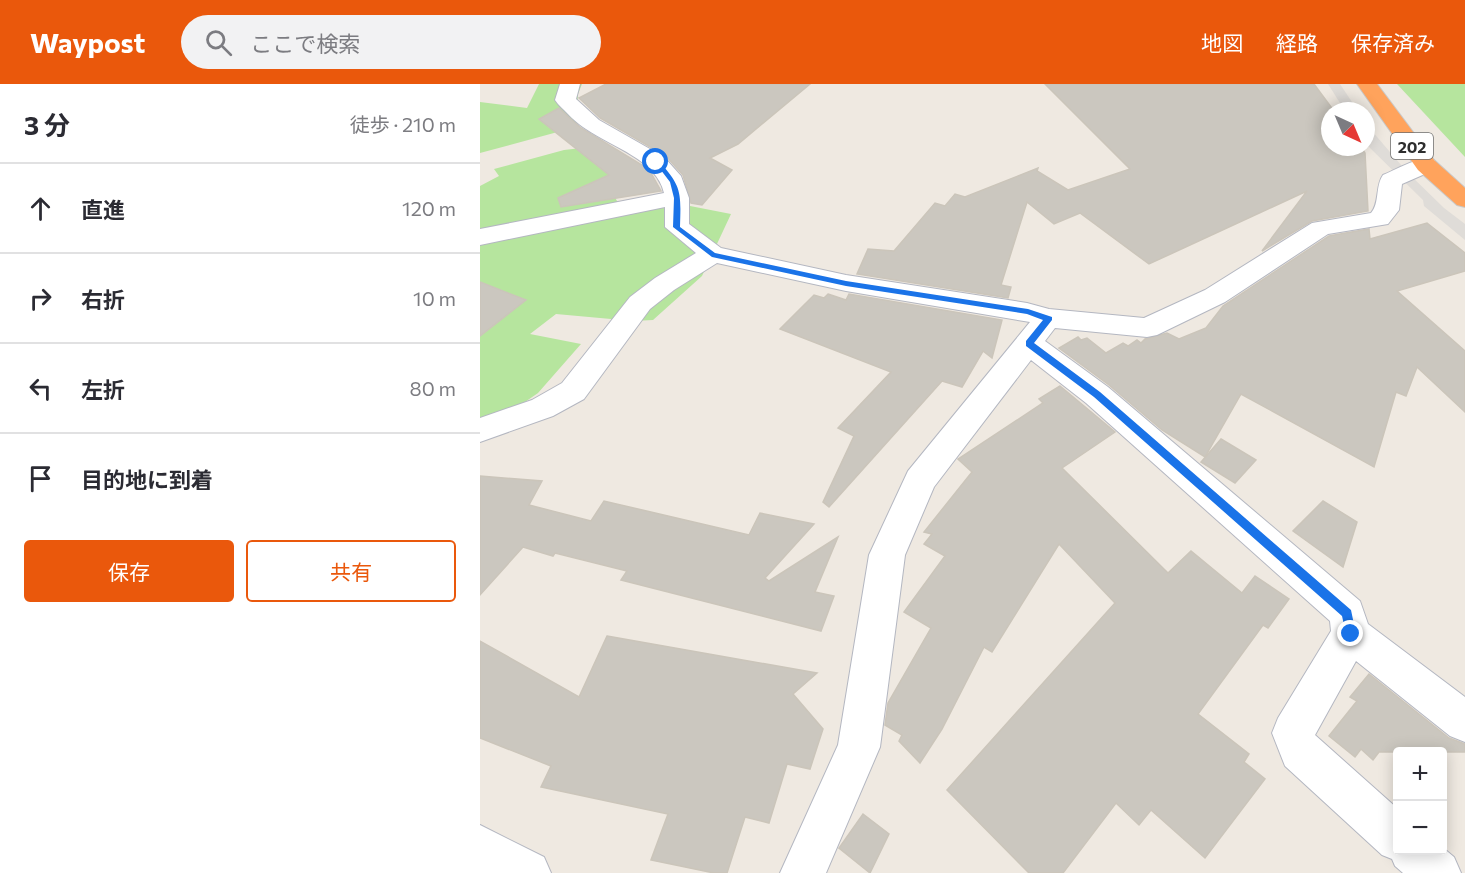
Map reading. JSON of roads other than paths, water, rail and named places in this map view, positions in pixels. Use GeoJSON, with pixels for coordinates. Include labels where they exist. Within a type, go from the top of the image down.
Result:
{"type":"FeatureCollection","features":[{"type":"Feature","properties":{"kind":"highway","name":"202"},"geometry":{"type":"LineString","coordinates":[[1367,84],[1426,165],[1465,200]]}},
{"type":"Feature","properties":{"kind":"street"},"geometry":{"type":"LineString","coordinates":[[570,84],[565,100],[592,124],[656,162],[673,181],[677,198],[677,227],[712,254],[846,283],[1028,312],[1039,331],[1097,395],[1347,613],[1351,634],[1293,733],[1300,751],[1393,835]]}},
{"type":"Feature","properties":{"kind":"street"},"geometry":{"type":"LineString","coordinates":[[803,873],[859,747],[886,555],[920,480],[1039,331],[1147,328],[1215,296],[1321,228],[1379,219],[1387,210],[1390,180],[1426,165]]}},
{"type":"Feature","properties":{"kind":"street"},"geometry":{"type":"LineString","coordinates":[[480,237],[677,198]]}},
{"type":"Feature","properties":{"kind":"street"},"geometry":{"type":"LineString","coordinates":[[480,430],[543,406],[572,392],[617,328],[641,301],[712,254]]}},
{"type":"Feature","properties":{"kind":"street"},"geometry":{"type":"LineString","coordinates":[[1351,634],[1465,722]]}},
{"type":"Feature","properties":{"kind":"street"},"geometry":{"type":"LineString","coordinates":[[480,848],[528,873]]}},
{"type":"Feature","properties":{"kind":"street"},"geometry":{"type":"LineString","coordinates":[[1417,855],[1438,873]]}}]}
